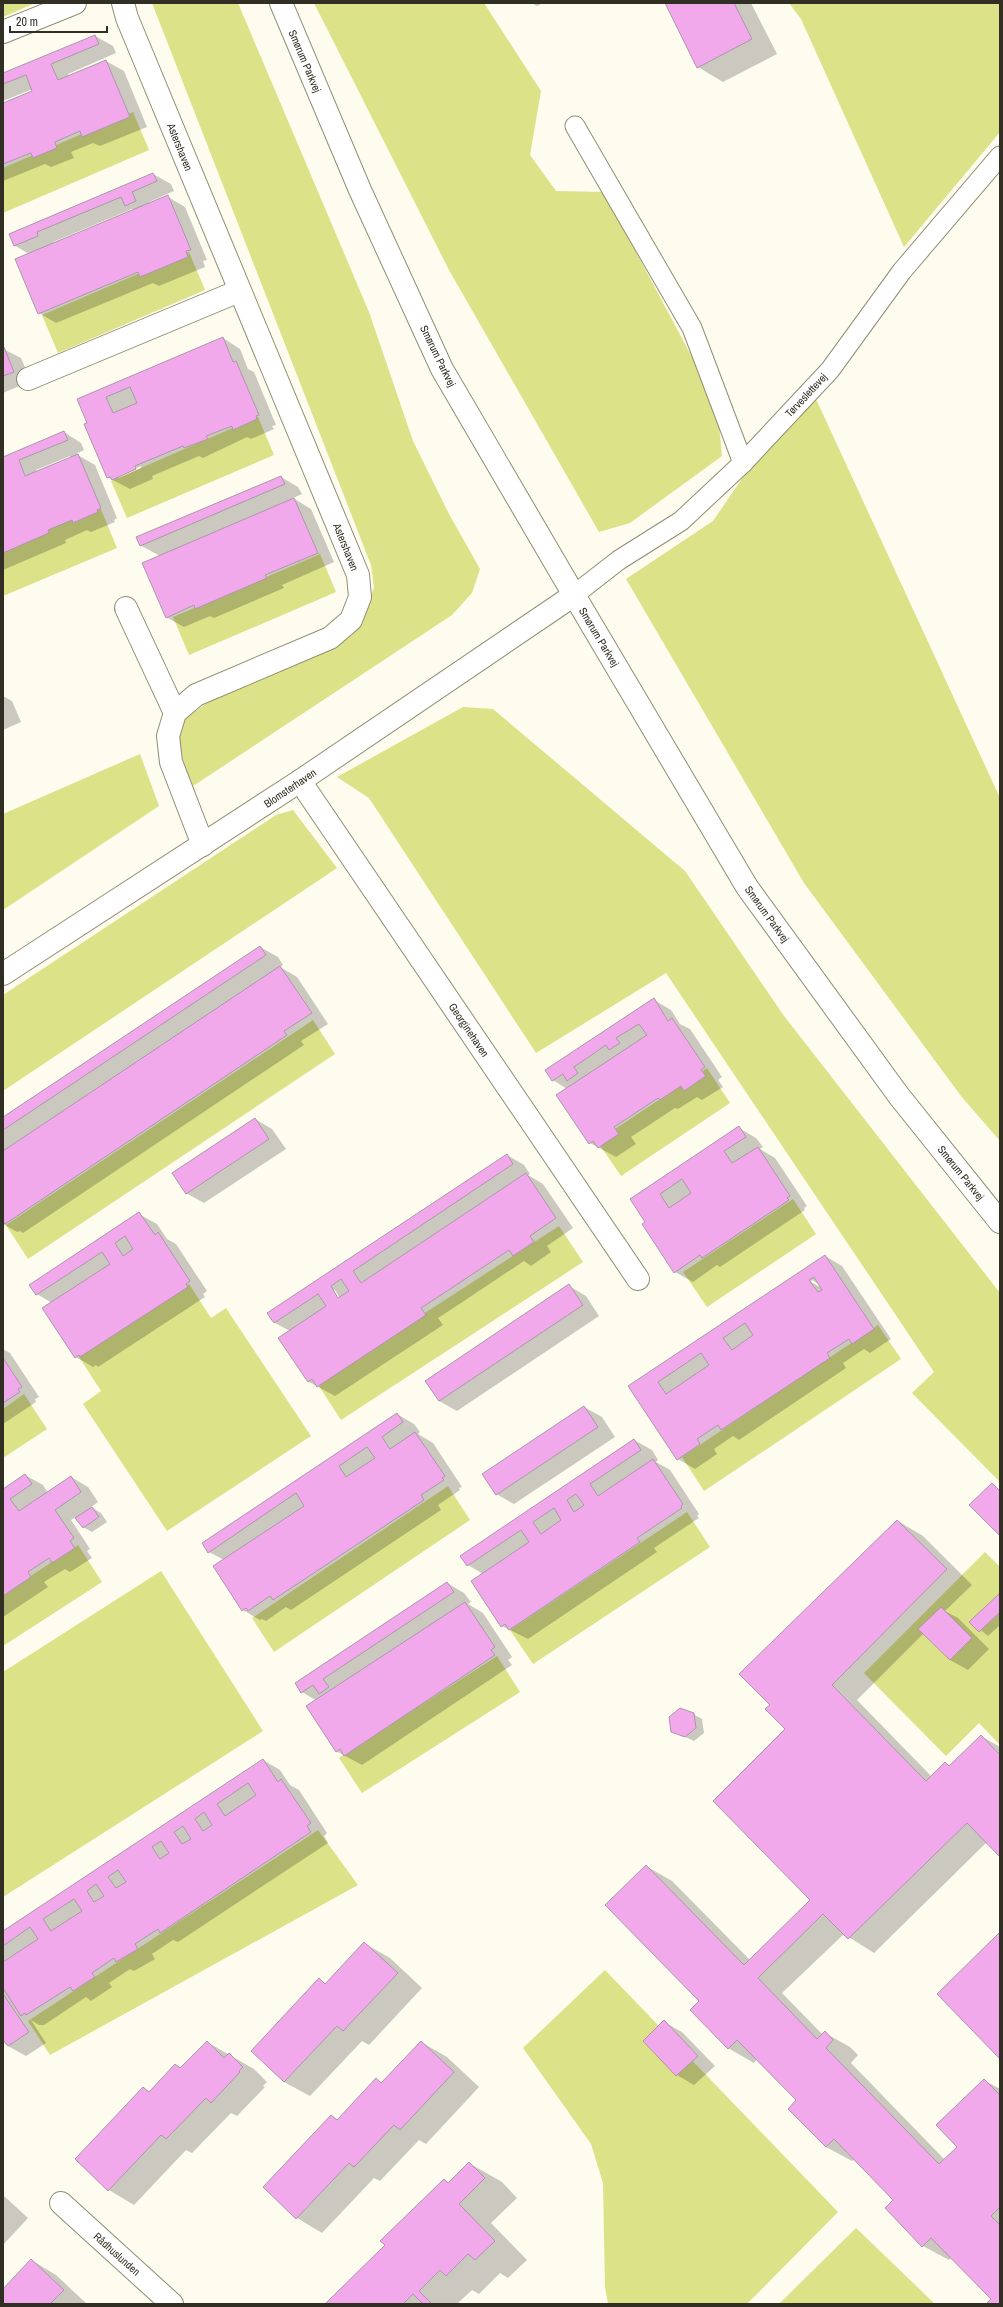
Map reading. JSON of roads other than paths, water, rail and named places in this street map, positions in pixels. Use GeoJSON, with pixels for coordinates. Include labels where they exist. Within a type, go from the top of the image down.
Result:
{"type":"FeatureCollection","features":[{"type":"Feature","properties":{"kind":"street"},"geometry":{"type":"LineString","coordinates":[[3,32],[75,3]]}},
{"type":"Feature","properties":{"kind":"street","name":"Astershaven"},"geometry":{"type":"LineString","coordinates":[[123,3],[130,25],[239,291],[358,575],[360,597],[351,620],[330,638],[196,695],[175,713]]}},
{"type":"Feature","properties":{"kind":"street","name":"Smørum Parkvej"},"geometry":{"type":"LineString","coordinates":[[281,3],[360,190],[442,369],[574,595],[747,886],[899,1096],[1000,1222]]}},
{"type":"Feature","properties":{"kind":"street"},"geometry":{"type":"LineString","coordinates":[[28,379],[239,291]]}},
{"type":"Feature","properties":{"kind":"street","name":"Blomsterhaven"},"geometry":{"type":"LineString","coordinates":[[3,974],[204,845],[574,595]]}},
{"type":"Feature","properties":{"kind":"street"},"geometry":{"type":"LineString","coordinates":[[126,608],[175,713],[168,736],[170,762],[204,845]]}},
{"type":"Feature","properties":{"kind":"street","name":"Georginehaven"},"geometry":{"type":"LineString","coordinates":[[300,781],[638,1279]]}},
{"type":"Feature","properties":{"kind":"street","name":"Rådhuslunden"},"geometry":{"type":"LineString","coordinates":[[61,2203],[172,2304]]}},
{"type":"Feature","properties":{"kind":"lane"},"geometry":{"type":"LineString","coordinates":[[575,126],[692,328],[743,464]]}},
{"type":"Feature","properties":{"kind":"lane","name":"Tørveslettevej"},"geometry":{"type":"LineString","coordinates":[[574,595],[619,560],[681,521],[743,464],[830,370],[902,271],[1000,156]]}}]}
